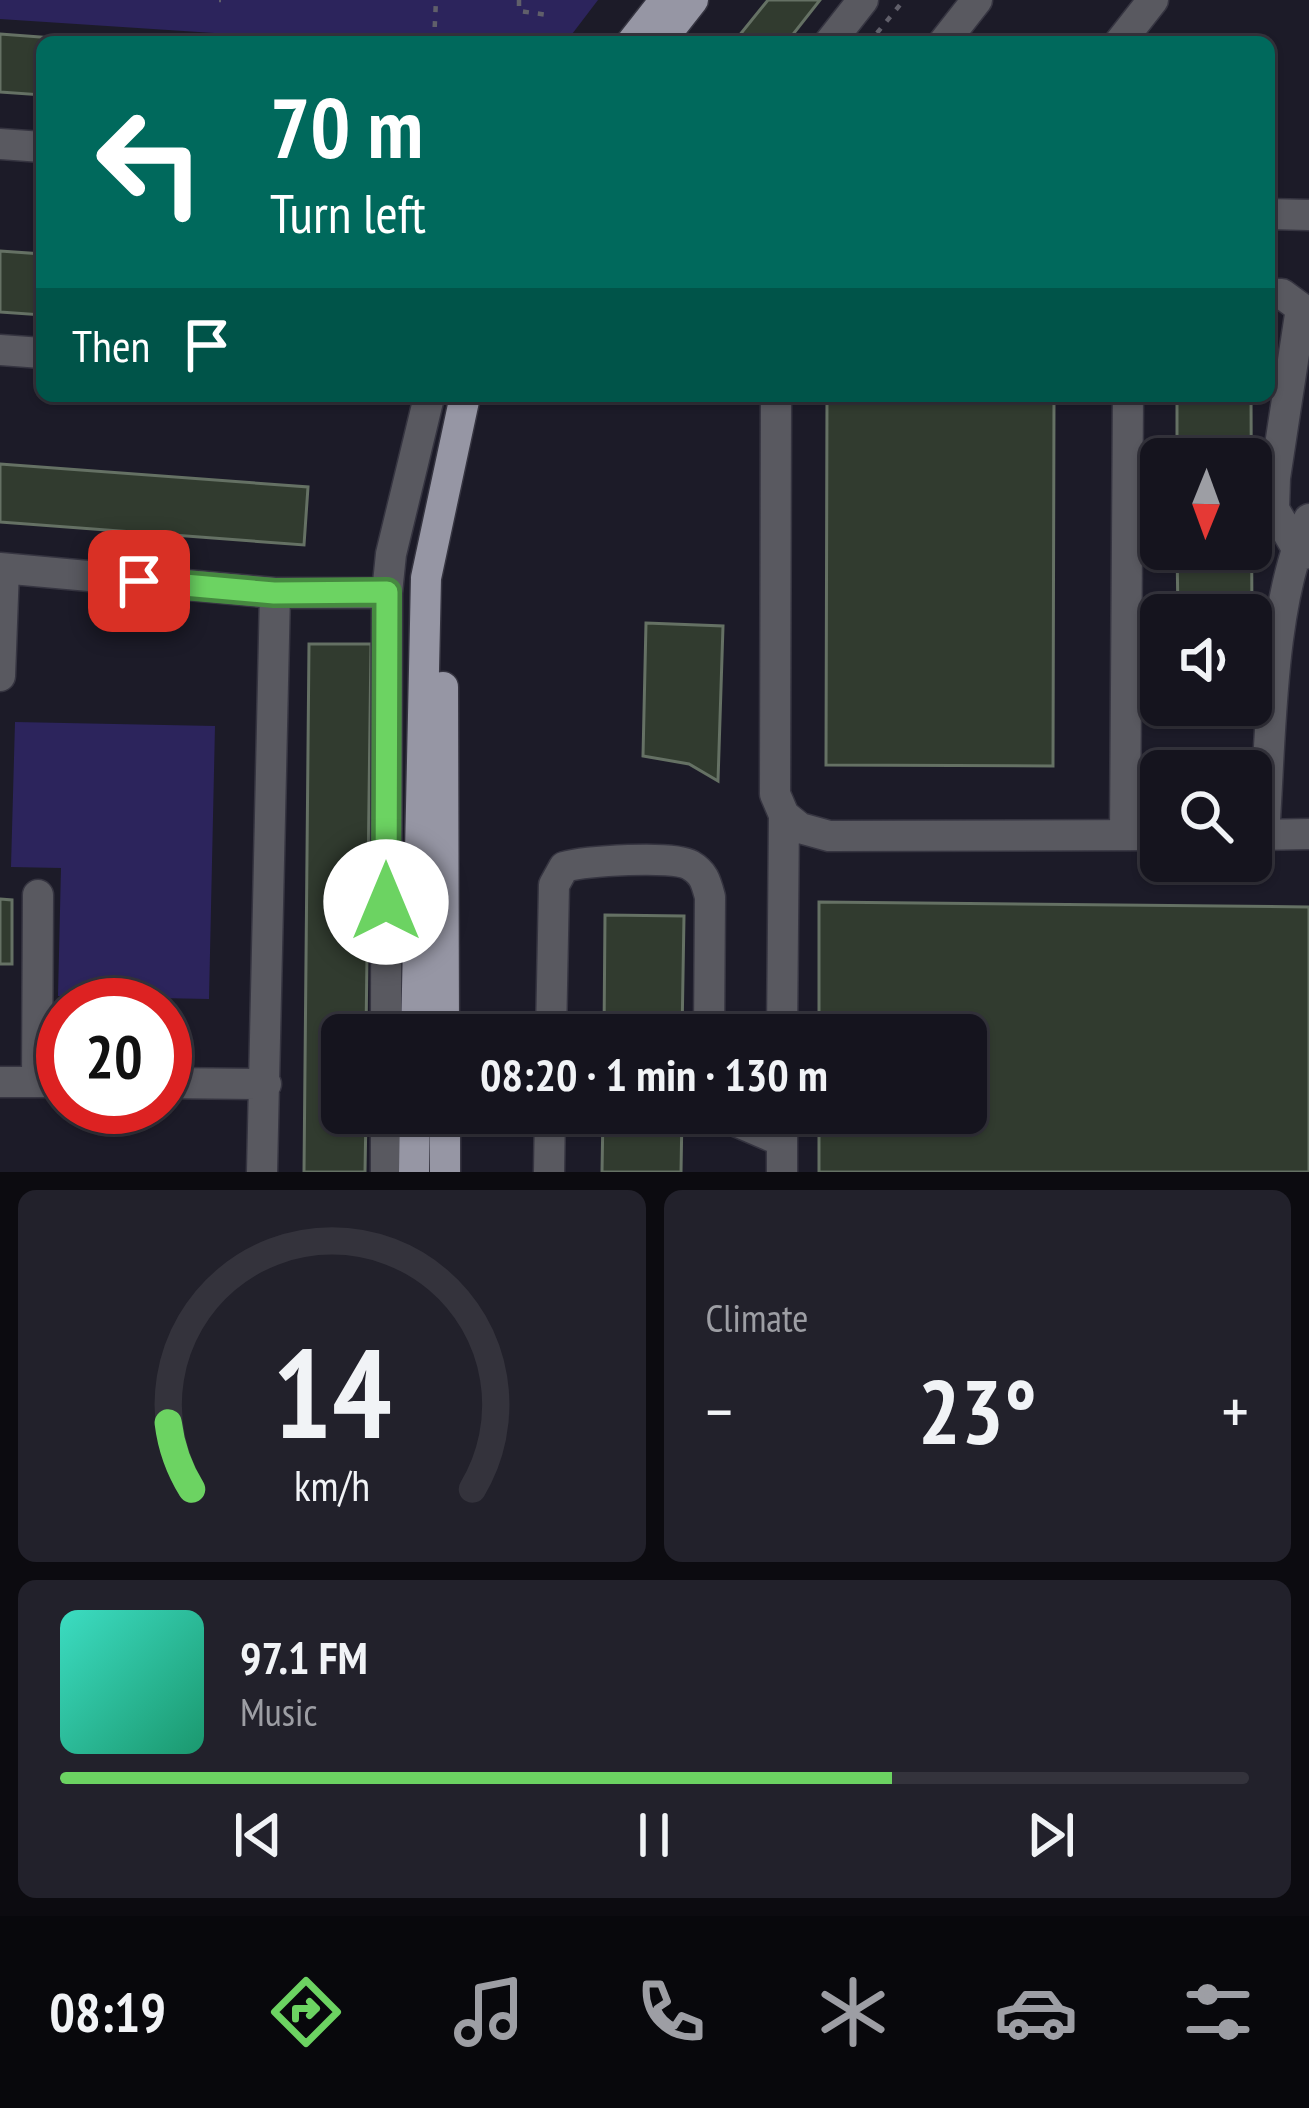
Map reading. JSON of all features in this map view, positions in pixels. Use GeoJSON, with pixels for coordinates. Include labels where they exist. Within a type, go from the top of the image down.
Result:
{"type":"FeatureCollection","features":[{"type":"Feature","properties":{"kind":"main road"},"geometry":{"type":"LineString","coordinates":[[637,36],[665,0]]}},
{"type":"Feature","properties":{"kind":"main road"},"geometry":{"type":"LineString","coordinates":[[665,36],[693,0]]}},
{"type":"Feature","properties":{"kind":"main road"},"geometry":{"type":"LineString","coordinates":[[444,1014],[434,536],[464,402]]}},
{"type":"Feature","properties":{"kind":"main road"},"geometry":{"type":"LineString","coordinates":[[417,1014],[434,607],[483,402]]}},
{"type":"Feature","properties":{"kind":"main road"},"geometry":{"type":"LineString","coordinates":[[414,1172],[415,1134]]}},
{"type":"Feature","properties":{"kind":"main road"},"geometry":{"type":"LineString","coordinates":[[445,1134],[445,1172]]}},
{"type":"Feature","properties":{"kind":"lane"},"geometry":{"type":"LineString","coordinates":[[835,36],[863,0]]}},
{"type":"Feature","properties":{"kind":"lane"},"geometry":{"type":"LineString","coordinates":[[949,36],[976,0]]}},
{"type":"Feature","properties":{"kind":"lane"},"geometry":{"type":"LineString","coordinates":[[1125,36],[1153,0]]}},
{"type":"Feature","properties":{"kind":"lane"},"geometry":{"type":"LineString","coordinates":[[0,144],[36,147]]}},
{"type":"Feature","properties":{"kind":"lane"},"geometry":{"type":"LineString","coordinates":[[1275,214],[1309,215]]}},
{"type":"Feature","properties":{"kind":"lane"},"geometry":{"type":"LineString","coordinates":[[1267,750],[1278,649],[1304,541],[1274,509],[1301,308],[1275,294]]}},
{"type":"Feature","properties":{"kind":"lane"},"geometry":{"type":"LineString","coordinates":[[0,350],[36,353]]}},
{"type":"Feature","properties":{"kind":"lane"},"geometry":{"type":"LineString","coordinates":[[386,1014],[387,592],[391,554],[429,402]]}},
{"type":"Feature","properties":{"kind":"lane"},"geometry":{"type":"LineString","coordinates":[[776,402],[775,794],[784,815],[782,1014]]}},
{"type":"Feature","properties":{"kind":"lane"},"geometry":{"type":"LineString","coordinates":[[1125,835],[1128,402]]}},
{"type":"Feature","properties":{"kind":"lane"},"geometry":{"type":"LineString","coordinates":[[0,676],[2,569],[274,593],[387,592]]}},
{"type":"Feature","properties":{"kind":"lane"},"geometry":{"type":"LineString","coordinates":[[262,1172],[274,593]]}},
{"type":"Feature","properties":{"kind":"lane"},"geometry":{"type":"LineString","coordinates":[[784,815],[800,828],[830,836],[1140,835]]}},
{"type":"Feature","properties":{"kind":"lane"},"geometry":{"type":"LineString","coordinates":[[1272,835],[1309,834]]}},
{"type":"Feature","properties":{"kind":"lane"},"geometry":{"type":"LineString","coordinates":[[551,1014],[554,885],[564,867],[588,860],[686,862],[705,877],[710,897],[709,1014]]}},
{"type":"Feature","properties":{"kind":"lane"},"geometry":{"type":"LineString","coordinates":[[38,896],[43,978]]}},
{"type":"Feature","properties":{"kind":"lane"},"geometry":{"type":"LineString","coordinates":[[0,1082],[36,1082]]}},
{"type":"Feature","properties":{"kind":"lane"},"geometry":{"type":"LineString","coordinates":[[192,1083],[266,1084]]}},
{"type":"Feature","properties":{"kind":"lane"},"geometry":{"type":"LineString","coordinates":[[386,1134],[386,1172]]}},
{"type":"Feature","properties":{"kind":"lane"},"geometry":{"type":"LineString","coordinates":[[549,1172],[550,1134]]}},
{"type":"Feature","properties":{"kind":"lane"},"geometry":{"type":"LineString","coordinates":[[782,1134],[782,1172]]}},
{"type":"Feature","properties":{"kind":"path"},"geometry":{"type":"LineString","coordinates":[[434,36],[436,0]]}},
{"type":"Feature","properties":{"kind":"path"},"geometry":{"type":"LineString","coordinates":[[519,0],[519,11],[548,15]]}},
{"type":"Feature","properties":{"kind":"path"},"geometry":{"type":"LineString","coordinates":[[875,36],[904,0]]}},
{"type":"Feature","properties":{"kind":"shaded area"},"geometry":{"type":"Polygon","coordinates":[[[0,0],[598,0],[571,36],[259,36],[0,19],[0,0]]]}},
{"type":"Feature","properties":{"kind":"shaded area"},"geometry":{"type":"Polygon","coordinates":[[[15,722],[215,726],[209,999],[192,999],[192,978],[58,978],[61,868],[11,867],[15,722]]]}},
{"type":"Feature","properties":{"kind":"building"},"geometry":{"type":"Polygon","coordinates":[[[768,0],[820,0],[792,36],[739,36],[768,0]]]}},
{"type":"Feature","properties":{"kind":"building"},"geometry":{"type":"Polygon","coordinates":[[[0,34],[36,37],[36,95],[0,92],[0,34]]]}},
{"type":"Feature","properties":{"kind":"building"},"geometry":{"type":"Polygon","coordinates":[[[0,251],[36,254],[36,315],[0,312],[0,251]]]}},
{"type":"Feature","properties":{"kind":"building"},"geometry":{"type":"Polygon","coordinates":[[[827,402],[1054,402],[1053,766],[826,765],[827,402]]]}},
{"type":"Feature","properties":{"kind":"building"},"geometry":{"type":"Polygon","coordinates":[[[1177,402],[1251,402],[1251,438],[1177,438],[1177,402]]]}},
{"type":"Feature","properties":{"kind":"building"},"geometry":{"type":"Polygon","coordinates":[[[0,464],[308,487],[304,545],[0,522],[0,464]]]}},
{"type":"Feature","properties":{"kind":"building"},"geometry":{"type":"Polygon","coordinates":[[[1177,570],[1252,570],[1252,594],[1178,594],[1177,570]]]}},
{"type":"Feature","properties":{"kind":"building"},"geometry":{"type":"Polygon","coordinates":[[[646,623],[723,626],[718,781],[689,764],[643,756],[646,623]]]}},
{"type":"Feature","properties":{"kind":"building"},"geometry":{"type":"Polygon","coordinates":[[[309,644],[371,644],[366,1014],[321,1014],[321,1134],[366,1134],[365,1172],[304,1172],[309,644]]]}},
{"type":"Feature","properties":{"kind":"building"},"geometry":{"type":"Polygon","coordinates":[[[0,899],[12,900],[12,964],[0,964],[0,899]]]}},
{"type":"Feature","properties":{"kind":"building"},"geometry":{"type":"Polygon","coordinates":[[[819,902],[1309,907],[1309,1172],[819,1172],[819,1134],[987,1134],[987,1014],[819,1014],[819,902]]]}},
{"type":"Feature","properties":{"kind":"building"},"geometry":{"type":"Polygon","coordinates":[[[605,915],[684,916],[682,1014],[604,1014],[605,915]]]}},
{"type":"Feature","properties":{"kind":"building"},"geometry":{"type":"Polygon","coordinates":[[[603,1134],[682,1134],[681,1172],[602,1172],[603,1134]]]}},
{"type":"Feature","properties":{"kind":"route"},"geometry":{"type":"LineString","coordinates":[[139,581],[274,593],[387,592],[386,902]]}}]}
